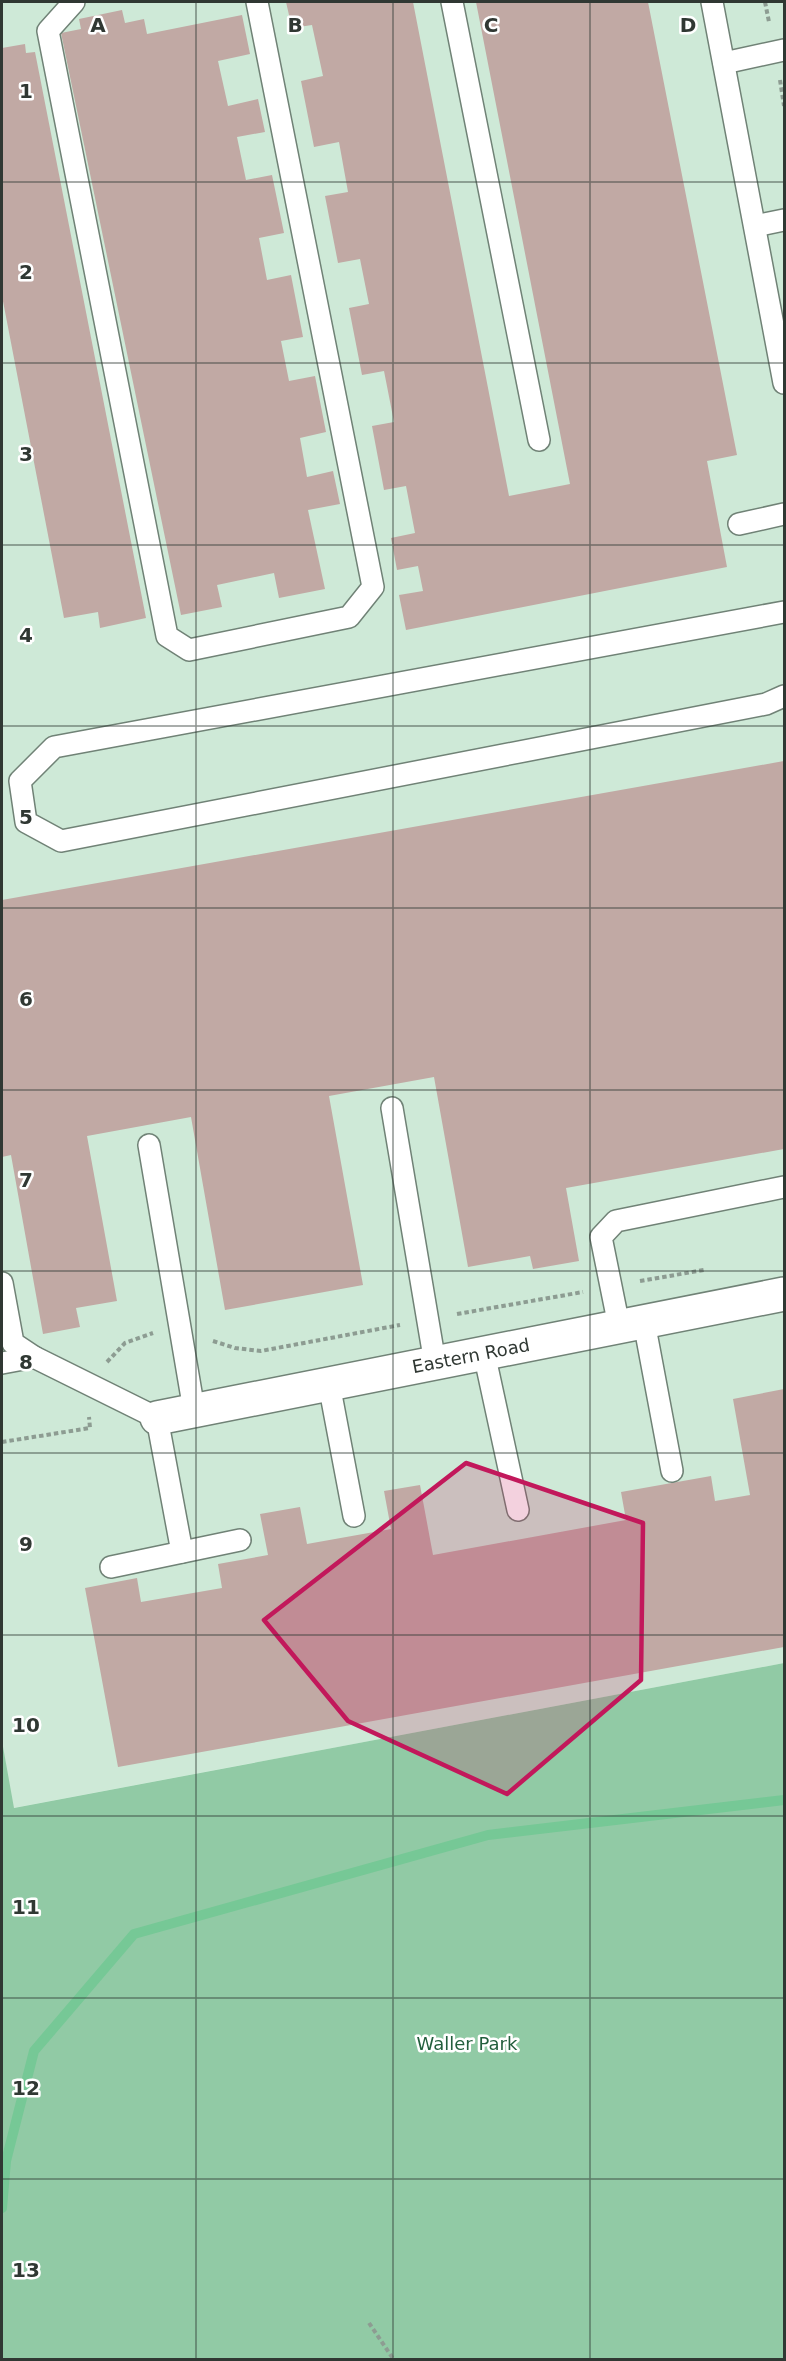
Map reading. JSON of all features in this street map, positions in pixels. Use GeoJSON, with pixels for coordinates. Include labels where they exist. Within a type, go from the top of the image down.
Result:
{"type":"FeatureCollection","features":[{"type":"Feature","properties":{"kind":"street","name":"Eastern Road"},"geometry":{"type":"LineString","coordinates":[[157,1418],[784,1294]]}},
{"type":"Feature","properties":{"kind":"lane"},"geometry":{"type":"LineString","coordinates":[[74,2],[48,31],[167,636],[189,650],[349,616],[373,587],[257,2]]}},
{"type":"Feature","properties":{"kind":"lane"},"geometry":{"type":"LineString","coordinates":[[452,2],[538,440]]}},
{"type":"Feature","properties":{"kind":"lane"},"geometry":{"type":"LineString","coordinates":[[712,2],[784,383]]}},
{"type":"Feature","properties":{"kind":"lane"},"geometry":{"type":"LineString","coordinates":[[724,63],[784,50]]}},
{"type":"Feature","properties":{"kind":"lane"},"geometry":{"type":"LineString","coordinates":[[755,226],[784,220]]}},
{"type":"Feature","properties":{"kind":"lane"},"geometry":{"type":"LineString","coordinates":[[739,524],[784,514]]}},
{"type":"Feature","properties":{"kind":"lane"},"geometry":{"type":"LineString","coordinates":[[784,612],[54,747],[20,780],[26,822],[60,841],[766,704],[784,696]]}},
{"type":"Feature","properties":{"kind":"lane"},"geometry":{"type":"LineString","coordinates":[[392,1108],[435,1363]]}},
{"type":"Feature","properties":{"kind":"lane"},"geometry":{"type":"LineString","coordinates":[[149,1145],[195,1410]]}},
{"type":"Feature","properties":{"kind":"lane"},"geometry":{"type":"LineString","coordinates":[[672,1471],[631,1324],[601,1237],[616,1221],[784,1187]]}},
{"type":"Feature","properties":{"kind":"lane"},"geometry":{"type":"LineString","coordinates":[[2,1282],[13,1343],[34,1357],[157,1418],[182,1552]]}},
{"type":"Feature","properties":{"kind":"lane"},"geometry":{"type":"LineString","coordinates":[[484,1353],[518,1510]]}},
{"type":"Feature","properties":{"kind":"lane"},"geometry":{"type":"LineString","coordinates":[[2,1363],[34,1357]]}},
{"type":"Feature","properties":{"kind":"lane"},"geometry":{"type":"LineString","coordinates":[[329,1384],[354,1516]]}},
{"type":"Feature","properties":{"kind":"lane"},"geometry":{"type":"LineString","coordinates":[[111,1567],[240,1540]]}},
{"type":"Feature","properties":{"kind":"path"},"geometry":{"type":"LineString","coordinates":[[2,1442],[90,1428]]}},
{"type":"Feature","properties":{"kind":"path"},"geometry":{"type":"LineString","coordinates":[[369,2323],[394,2360]]}},
{"type":"Feature","properties":{"kind":"highlighted area"},"geometry":{"type":"Polygon","coordinates":[[[466,1463],[643,1523],[641,1680],[507,1794],[348,1721],[264,1620],[466,1463]]]}},
{"type":"Feature","properties":{"kind":"shaded area"},"geometry":{"type":"Polygon","coordinates":[[[2,2],[784,2],[784,1663],[13,1808],[2,1741],[2,2]]]}},
{"type":"Feature","properties":{"kind":"green space","name":"Waller Park"},"geometry":{"type":"Polygon","coordinates":[[[784,1663],[784,2359],[2,2359],[2,1741],[14,1808],[784,1663]]]}},
{"type":"Feature","properties":{"kind":"building"},"geometry":{"type":"Polygon","coordinates":[[[286,2],[413,2],[509,496],[570,484],[476,2],[648,2],[737,455],[707,461],[727,567],[406,630],[399,595],[423,591],[418,566],[397,570],[391,538],[415,533],[406,486],[384,490],[372,426],[394,422],[384,371],[362,375],[349,308],[369,304],[360,259],[338,263],[325,196],[348,192],[339,142],[314,147],[301,81],[323,76],[312,25],[292,28],[286,2]]]}},
{"type":"Feature","properties":{"kind":"building"},"geometry":{"type":"Polygon","coordinates":[[[122,10],[125,23],[144,19],[147,34],[242,15],[250,54],[218,61],[228,106],[258,99],[265,132],[237,137],[246,180],[272,175],[284,233],[259,238],[267,280],[291,275],[303,337],[281,341],[289,381],[315,376],[326,432],[300,438],[307,477],[333,471],[340,504],[308,510],[325,589],[279,598],[274,573],[217,585],[222,607],[181,615],[61,33],[81,29],[79,19],[122,10]]]}},
{"type":"Feature","properties":{"kind":"building"},"geometry":{"type":"Polygon","coordinates":[[[25,44],[26,53],[35,52],[146,618],[100,628],[98,612],[64,618],[2,296],[2,48],[25,44]]]}},
{"type":"Feature","properties":{"kind":"building"},"geometry":{"type":"Polygon","coordinates":[[[784,761],[784,1149],[566,1188],[579,1261],[533,1269],[530,1256],[468,1267],[434,1077],[329,1096],[363,1285],[225,1310],[191,1117],[87,1136],[117,1301],[76,1308],[80,1327],[43,1334],[11,1155],[2,1157],[2,900],[784,761]]]}},
{"type":"Feature","properties":{"kind":"building"},"geometry":{"type":"Polygon","coordinates":[[[784,1389],[784,1647],[118,1767],[85,1588],[137,1578],[141,1602],[222,1588],[218,1564],[268,1555],[260,1514],[300,1507],[307,1544],[391,1529],[384,1491],[420,1485],[433,1555],[626,1520],[621,1492],[711,1476],[715,1501],[750,1495],[733,1399],[784,1389]]]}},
{"type":"Feature","properties":{"kind":"waterway"},"geometry":{"type":"LineString","coordinates":[[2,2208],[6,2161],[34,2051],[134,1934],[488,1835],[784,1800]]}}]}
